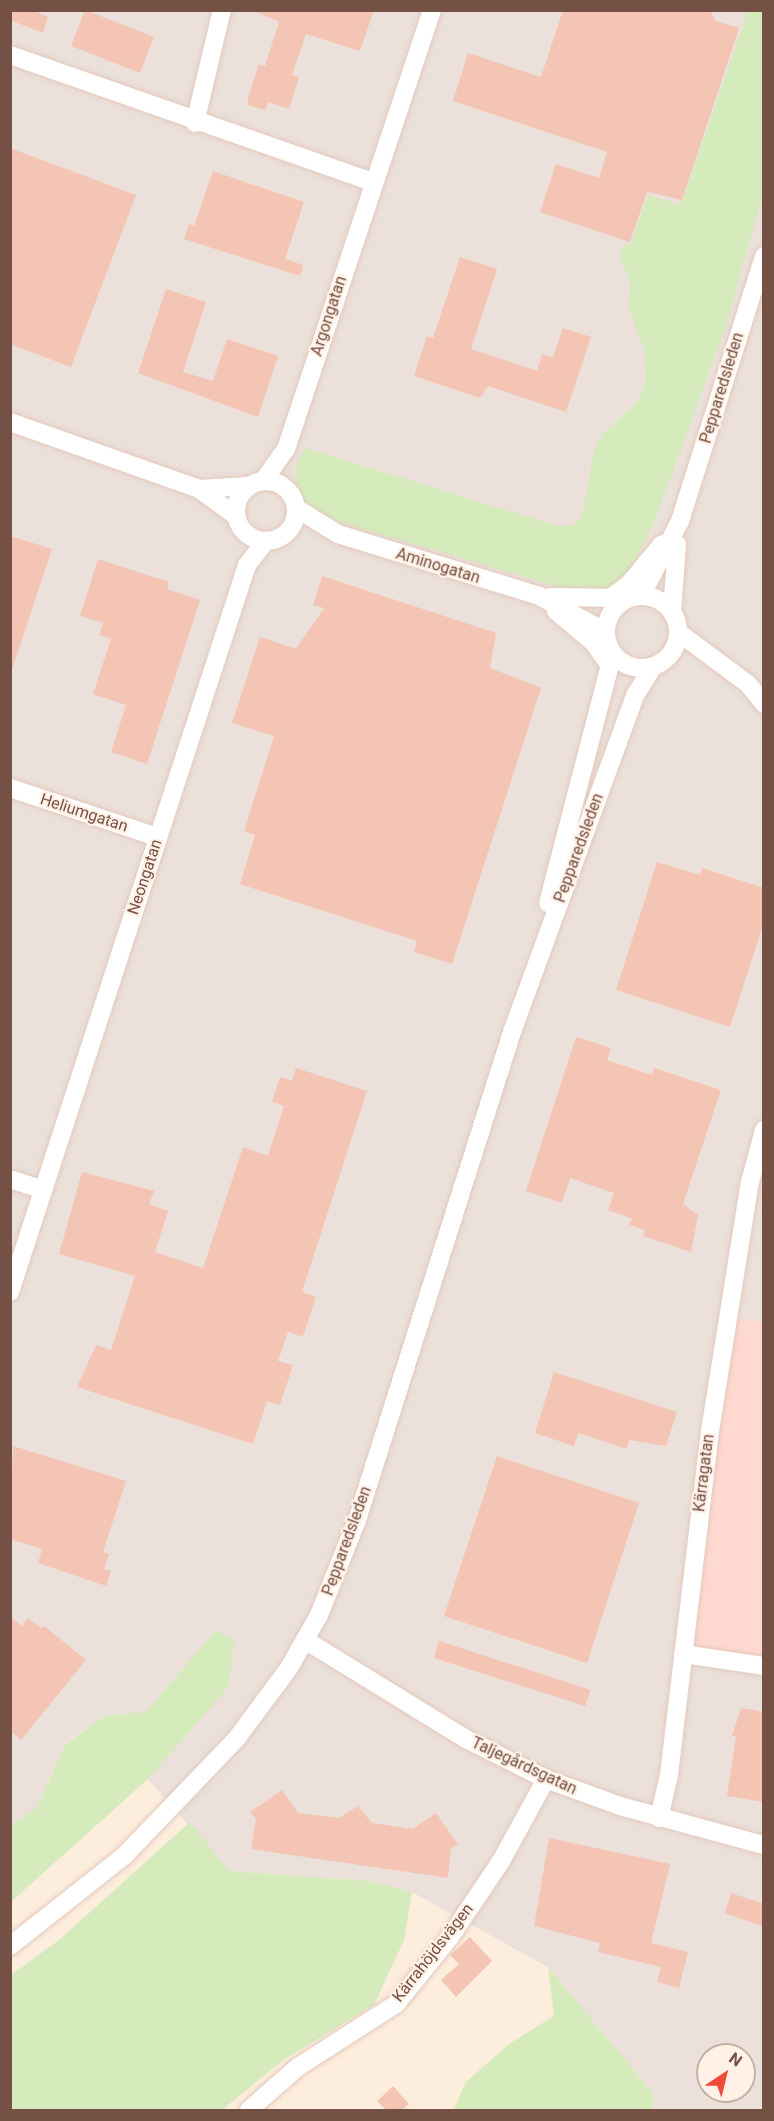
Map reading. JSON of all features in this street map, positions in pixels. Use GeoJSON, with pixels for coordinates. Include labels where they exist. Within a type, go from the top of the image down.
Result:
{"type":"FeatureCollection","features":[{"type":"Feature","properties":{"kind":"street"},"geometry":{"type":"LineString","coordinates":[[195,123],[222,10]]}},
{"type":"Feature","properties":{"kind":"street","name":"Argongatan"},"geometry":{"type":"LineString","coordinates":[[256,483],[286,449],[432,10]]}},
{"type":"Feature","properties":{"kind":"street"},"geometry":{"type":"LineString","coordinates":[[10,55],[195,123],[373,182]]}},
{"type":"Feature","properties":{"kind":"street","name":"Pepparedsleden"},"geometry":{"type":"LineString","coordinates":[[636,597],[680,521],[764,256]]}},
{"type":"Feature","properties":{"kind":"street"},"geometry":{"type":"LineString","coordinates":[[10,422],[199,489],[236,516],[244,532],[266,541],[285,534],[293,500],[256,483],[199,489]]}},
{"type":"Feature","properties":{"kind":"street","name":"Argongatan"},"geometry":{"type":"LineString","coordinates":[[286,449],[293,500]]}},
{"type":"Feature","properties":{"kind":"street"},"geometry":{"type":"LineString","coordinates":[[236,516],[237,499],[256,483]]}},
{"type":"Feature","properties":{"kind":"street","name":"Aminogatan"},"geometry":{"type":"LineString","coordinates":[[293,500],[338,534]]}},
{"type":"Feature","properties":{"kind":"street"},"geometry":{"type":"LineString","coordinates":[[609,599],[630,584],[680,521]]}},
{"type":"Feature","properties":{"kind":"street","name":"Pepparedsleden"},"geometry":{"type":"LineString","coordinates":[[672,611],[680,521]]}},
{"type":"Feature","properties":{"kind":"street","name":"Neongatan"},"geometry":{"type":"LineString","coordinates":[[244,532],[248,565]]}},
{"type":"Feature","properties":{"kind":"street","name":"Aminogatan"},"geometry":{"type":"LineString","coordinates":[[285,534],[338,534],[539,596],[606,632]]}},
{"type":"Feature","properties":{"kind":"street","name":"Neongatan"},"geometry":{"type":"LineString","coordinates":[[10,1292],[157,837],[248,565],[266,541]]}},
{"type":"Feature","properties":{"kind":"street"},"geometry":{"type":"LineString","coordinates":[[539,596],[612,660],[632,667],[713,661]]}},
{"type":"Feature","properties":{"kind":"street","name":"Aminogatan"},"geometry":{"type":"LineString","coordinates":[[539,596],[609,599],[636,597]]}},
{"type":"Feature","properties":{"kind":"street"},"geometry":{"type":"LineString","coordinates":[[612,660],[606,632],[613,610],[636,597],[658,600],[672,611],[678,632],[713,661],[748,684],[764,704]]}},
{"type":"Feature","properties":{"kind":"street"},"geometry":{"type":"LineString","coordinates":[[659,664],[678,632]]}},
{"type":"Feature","properties":{"kind":"street","name":"Pepparedsleden"},"geometry":{"type":"LineString","coordinates":[[512,1032],[612,660]]}},
{"type":"Feature","properties":{"kind":"street","name":"Pepparedsleden"},"geometry":{"type":"LineString","coordinates":[[10,1946],[124,1856],[237,1738],[305,1640],[338,1576],[512,1032],[636,694],[659,664]]}},
{"type":"Feature","properties":{"kind":"street","name":"Heliumgatan"},"geometry":{"type":"LineString","coordinates":[[10,788],[157,837]]}},
{"type":"Feature","properties":{"kind":"street","name":"Kärragatan"},"geometry":{"type":"LineString","coordinates":[[659,1818],[683,1654],[723,1343],[764,1130]]}},
{"type":"Feature","properties":{"kind":"street"},"geometry":{"type":"LineString","coordinates":[[10,1179],[43,1190]]}},
{"type":"Feature","properties":{"kind":"street","name":"Taljegårdsgatan"},"geometry":{"type":"LineString","coordinates":[[305,1640],[466,1739],[546,1779],[659,1818],[764,1845]]}},
{"type":"Feature","properties":{"kind":"street"},"geometry":{"type":"LineString","coordinates":[[683,1654],[764,1666]]}},
{"type":"Feature","properties":{"kind":"street","name":"Kärrahöjdsvägen"},"geometry":{"type":"LineString","coordinates":[[249,2110],[298,2067],[396,2004],[450,1937],[501,1861],[546,1779]]}},
{"type":"Feature","properties":{"kind":"shaded area"},"geometry":{"type":"Polygon","coordinates":[[[11,11],[763,11],[764,1323],[733,1318],[690,1646],[763,1659],[763,2110],[652,2110],[654,2094],[548,1967],[412,1892],[368,1881],[229,1871],[148,1779],[171,1749],[216,1631],[146,1712],[105,1715],[65,1744],[36,1809],[11,1825],[11,11]]]}},
{"type":"Feature","properties":{"kind":"shaded area"},"geometry":{"type":"Polygon","coordinates":[[[733,1318],[763,1323],[763,1659],[690,1647],[733,1318]]]}},
{"type":"Feature","properties":{"kind":"green space"},"geometry":{"type":"Polygon","coordinates":[[[748,11],[763,11],[763,193],[724,332],[655,520],[628,575],[610,588],[597,590],[559,587],[328,519],[304,503],[295,479],[297,462],[306,448],[557,526],[571,526],[582,517],[594,451],[603,434],[638,401],[646,382],[644,348],[628,308],[631,285],[620,256],[623,245],[630,246],[648,195],[681,205],[748,11]]]}},
{"type":"Feature","properties":{"kind":"green space"},"geometry":{"type":"Polygon","coordinates":[[[216,1630],[234,1641],[229,1686],[148,1779],[11,1902],[11,1825],[36,1809],[65,1745],[105,1715],[146,1712],[216,1630]]]}},
{"type":"Feature","properties":{"kind":"green space"},"geometry":{"type":"Polygon","coordinates":[[[190,1822],[229,1871],[368,1881],[412,1892],[404,1940],[374,2005],[283,2060],[222,2110],[11,2110],[11,1975],[59,1940],[190,1822]]]}},
{"type":"Feature","properties":{"kind":"green space"},"geometry":{"type":"Polygon","coordinates":[[[548,1967],[654,2094],[652,2110],[453,2110],[466,2082],[509,2044],[554,2016],[548,1967]]]}},
{"type":"Feature","properties":{"kind":"building"},"geometry":{"type":"Polygon","coordinates":[[[10,10],[32,10],[48,17],[43,33],[10,20],[10,10]]]}},
{"type":"Feature","properties":{"kind":"building"},"geometry":{"type":"Polygon","coordinates":[[[85,10],[154,37],[140,73],[71,46],[85,10]]]}},
{"type":"Feature","properties":{"kind":"building"},"geometry":{"type":"Polygon","coordinates":[[[251,10],[374,10],[360,51],[306,34],[292,75],[299,77],[289,109],[268,102],[265,110],[247,105],[259,64],[265,66],[279,22],[251,10]]]}},
{"type":"Feature","properties":{"kind":"building"},"geometry":{"type":"Polygon","coordinates":[[[563,10],[710,10],[716,21],[739,28],[682,200],[647,192],[630,242],[540,212],[556,164],[599,178],[607,152],[453,101],[468,53],[541,77],[563,10]]]}},
{"type":"Feature","properties":{"kind":"building"},"geometry":{"type":"Polygon","coordinates":[[[10,148],[136,195],[71,367],[10,344],[10,148]]]}},
{"type":"Feature","properties":{"kind":"building"},"geometry":{"type":"Polygon","coordinates":[[[213,171],[304,202],[285,259],[303,265],[300,276],[184,239],[189,224],[194,226],[213,171]]]}},
{"type":"Feature","properties":{"kind":"building"},"geometry":{"type":"Polygon","coordinates":[[[460,257],[497,269],[471,349],[537,371],[542,354],[553,357],[563,328],[591,337],[566,412],[488,386],[480,398],[414,376],[427,336],[433,338],[460,257]]]}},
{"type":"Feature","properties":{"kind":"building"},"geometry":{"type":"Polygon","coordinates":[[[166,289],[206,302],[183,372],[213,381],[227,339],[278,356],[258,417],[138,373],[166,289]]]}},
{"type":"Feature","properties":{"kind":"building"},"geometry":{"type":"Polygon","coordinates":[[[10,536],[52,549],[13,667],[10,667],[10,536]]]}},
{"type":"Feature","properties":{"kind":"building"},"geometry":{"type":"Polygon","coordinates":[[[98,559],[169,582],[167,589],[200,600],[147,764],[111,752],[126,705],[93,694],[111,639],[99,635],[103,623],[80,616],[98,559]]]}},
{"type":"Feature","properties":{"kind":"building"},"geometry":{"type":"Polygon","coordinates":[[[322,576],[496,633],[490,668],[541,688],[452,964],[414,952],[417,941],[240,884],[255,835],[244,831],[274,736],[232,723],[260,637],[296,649],[324,608],[313,605],[322,576]]]}},
{"type":"Feature","properties":{"kind":"building"},"geometry":{"type":"Polygon","coordinates":[[[657,862],[700,875],[702,868],[764,888],[764,922],[730,1027],[616,990],[657,862]]]}},
{"type":"Feature","properties":{"kind":"building"},"geometry":{"type":"Polygon","coordinates":[[[576,1037],[611,1048],[607,1060],[652,1075],[654,1068],[721,1090],[683,1204],[698,1215],[691,1252],[643,1236],[645,1230],[628,1224],[633,1219],[608,1210],[614,1193],[570,1178],[562,1203],[526,1191],[576,1037]]]}},
{"type":"Feature","properties":{"kind":"building"},"geometry":{"type":"Polygon","coordinates":[[[296,1068],[367,1091],[302,1292],[316,1297],[303,1337],[288,1332],[278,1361],[293,1365],[280,1405],[267,1401],[253,1444],[77,1387],[96,1345],[111,1350],[135,1276],[59,1254],[82,1172],[154,1191],[149,1204],[168,1211],[155,1252],[203,1268],[243,1147],[268,1156],[284,1106],[272,1102],[280,1077],[292,1081],[296,1068]]]}},
{"type":"Feature","properties":{"kind":"building"},"geometry":{"type":"Polygon","coordinates":[[[554,1372],[677,1412],[666,1446],[629,1440],[627,1449],[578,1433],[574,1446],[535,1433],[554,1372]]]}},
{"type":"Feature","properties":{"kind":"building"},"geometry":{"type":"Polygon","coordinates":[[[13,1446],[126,1481],[103,1552],[109,1554],[104,1569],[111,1571],[106,1586],[38,1563],[42,1549],[10,1539],[13,1446]]]}},
{"type":"Feature","properties":{"kind":"building"},"geometry":{"type":"Polygon","coordinates":[[[497,1456],[639,1503],[587,1663],[444,1616],[497,1456]]]}},
{"type":"Feature","properties":{"kind":"building"},"geometry":{"type":"Polygon","coordinates":[[[10,1616],[22,1626],[28,1618],[41,1628],[44,1626],[86,1660],[21,1740],[10,1731],[10,1616]]]}},
{"type":"Feature","properties":{"kind":"building"},"geometry":{"type":"Polygon","coordinates":[[[439,1641],[591,1690],[585,1706],[434,1658],[439,1641]]]}},
{"type":"Feature","properties":{"kind":"building"},"geometry":{"type":"Polygon","coordinates":[[[741,1708],[764,1712],[764,1802],[727,1796],[736,1736],[732,1736],[741,1708]]]}},
{"type":"Feature","properties":{"kind":"building"},"geometry":{"type":"Polygon","coordinates":[[[282,1790],[298,1813],[339,1818],[358,1806],[372,1823],[413,1829],[436,1813],[458,1844],[451,1848],[448,1878],[251,1849],[256,1819],[250,1812],[282,1790]]]}},
{"type":"Feature","properties":{"kind":"building"},"geometry":{"type":"Polygon","coordinates":[[[549,1838],[670,1864],[651,1943],[688,1952],[679,1988],[657,1982],[661,1967],[598,1952],[600,1943],[534,1926],[549,1838]]]}},
{"type":"Feature","properties":{"kind":"building"},"geometry":{"type":"Polygon","coordinates":[[[731,1893],[764,1904],[764,1927],[725,1913],[731,1893]]]}},
{"type":"Feature","properties":{"kind":"building"},"geometry":{"type":"Polygon","coordinates":[[[470,1937],[492,1961],[456,1997],[441,1980],[459,1964],[450,1955],[470,1937]]]}},
{"type":"Feature","properties":{"kind":"building"},"geometry":{"type":"Polygon","coordinates":[[[393,2086],[409,2104],[402,2110],[386,2110],[377,2101],[393,2086]]]}}]}
